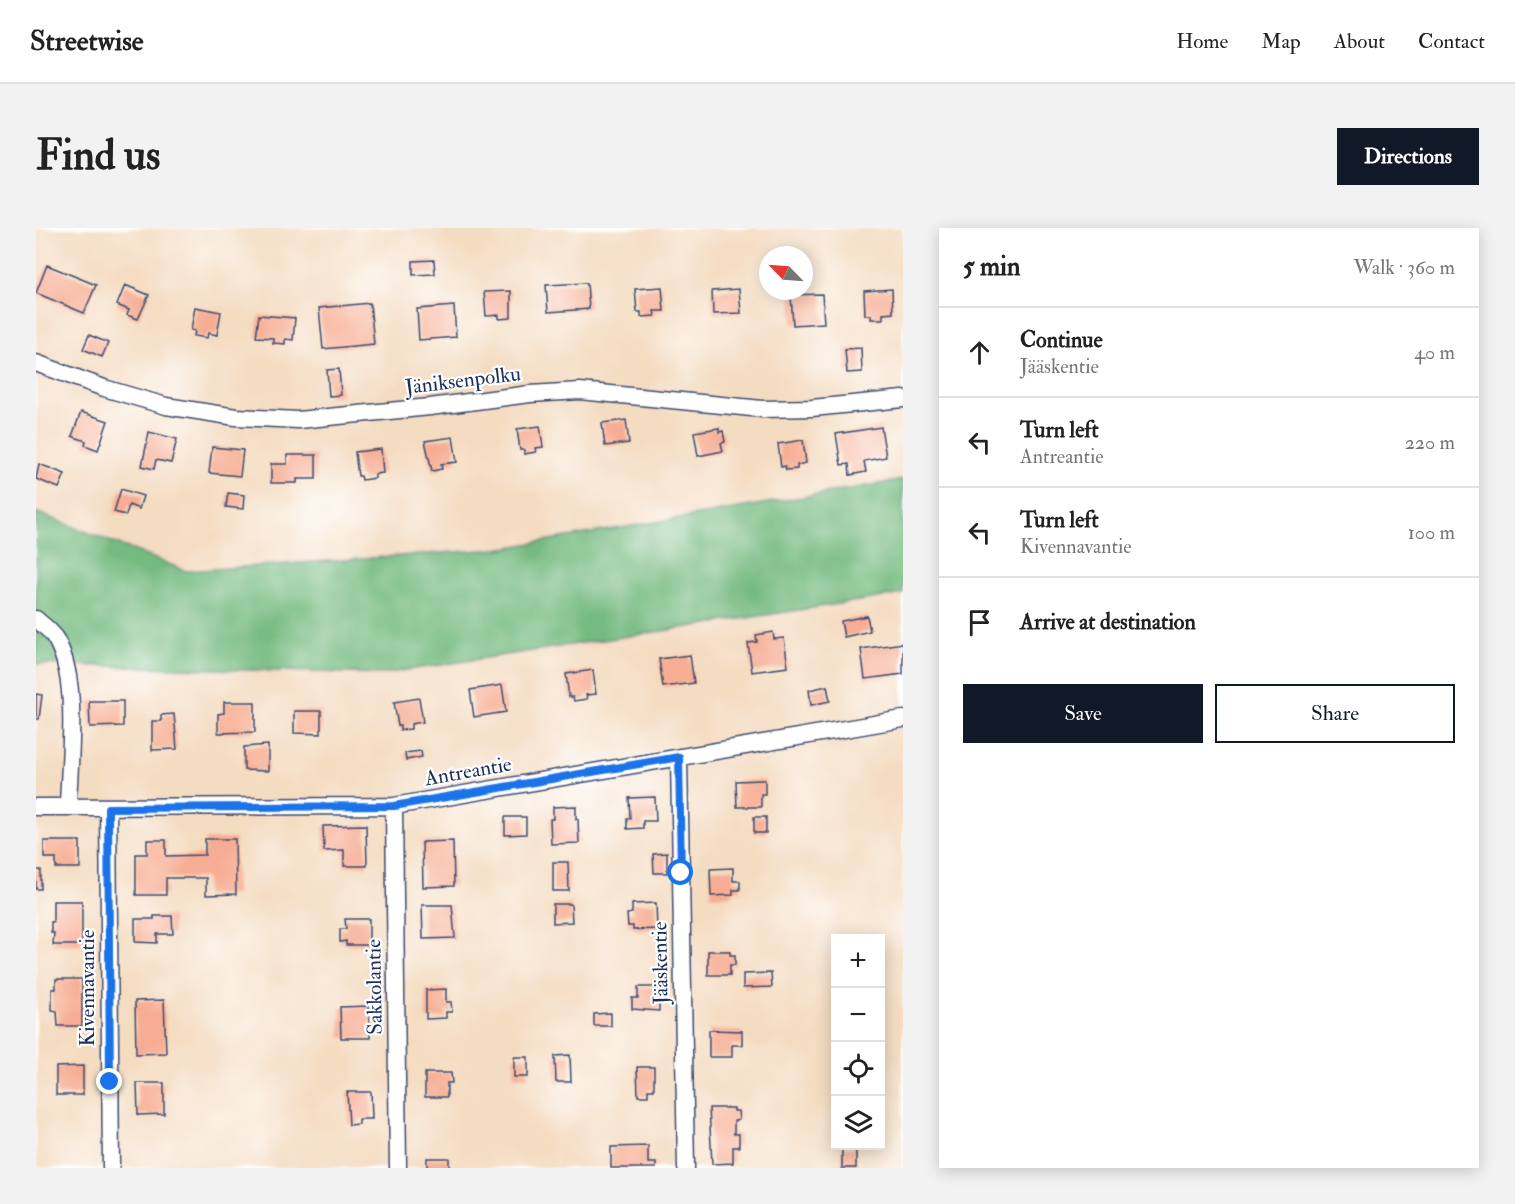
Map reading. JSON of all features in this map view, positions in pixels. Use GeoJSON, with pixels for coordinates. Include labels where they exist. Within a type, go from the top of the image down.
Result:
{"type":"FeatureCollection","features":[{"type":"Feature","properties":{"kind":"street","name":"Jäniksenpolku"},"geometry":{"type":"LineString","coordinates":[[36,363],[104,388],[166,406],[246,418],[298,420],[530,394],[580,391],[762,409],[812,408],[903,399]]}},
{"type":"Feature","properties":{"kind":"street"},"geometry":{"type":"LineString","coordinates":[[36,619],[52,634],[64,658],[71,690],[68,807]]}},
{"type":"Feature","properties":{"kind":"street","name":"Antreantie"},"geometry":{"type":"LineString","coordinates":[[36,807],[394,806],[903,719]]}},
{"type":"Feature","properties":{"kind":"street","name":"Jääskentie"},"geometry":{"type":"LineString","coordinates":[[679,757],[686,1168]]}},
{"type":"Feature","properties":{"kind":"street","name":"Sakkolantie"},"geometry":{"type":"LineString","coordinates":[[394,806],[398,1168]]}},
{"type":"Feature","properties":{"kind":"street","name":"Kivennavantie"},"geometry":{"type":"LineString","coordinates":[[108,808],[111,1168]]}},
{"type":"Feature","properties":{"kind":"green space"},"geometry":{"type":"Polygon","coordinates":[[[903,480],[903,594],[381,674],[36,664],[36,512],[186,571],[497,549],[903,480]]]}},
{"type":"Feature","properties":{"kind":"building"},"geometry":{"type":"Polygon","coordinates":[[[434,260],[435,274],[413,275],[413,261],[434,260]]]}},
{"type":"Feature","properties":{"kind":"building"},"geometry":{"type":"Polygon","coordinates":[[[47,265],[96,285],[84,313],[36,293],[47,265]]]}},
{"type":"Feature","properties":{"kind":"building"},"geometry":{"type":"Polygon","coordinates":[[[587,283],[589,309],[548,312],[546,285],[587,283]]]}},
{"type":"Feature","properties":{"kind":"building"},"geometry":{"type":"Polygon","coordinates":[[[125,285],[149,295],[138,319],[127,315],[129,310],[117,305],[125,285]]]}},
{"type":"Feature","properties":{"kind":"building"},"geometry":{"type":"Polygon","coordinates":[[[662,287],[664,311],[654,311],[655,316],[641,317],[641,312],[637,312],[635,289],[662,287]]]}},
{"type":"Feature","properties":{"kind":"building"},"geometry":{"type":"Polygon","coordinates":[[[739,289],[741,313],[713,314],[712,291],[739,289]]]}},
{"type":"Feature","properties":{"kind":"building"},"geometry":{"type":"Polygon","coordinates":[[[892,289],[893,313],[883,314],[883,319],[871,319],[871,315],[865,315],[864,291],[892,289]]]}},
{"type":"Feature","properties":{"kind":"building"},"geometry":{"type":"Polygon","coordinates":[[[511,291],[511,318],[499,319],[499,315],[486,316],[484,292],[511,291]]]}},
{"type":"Feature","properties":{"kind":"building"},"geometry":{"type":"Polygon","coordinates":[[[813,294],[822,294],[824,323],[793,325],[791,300],[813,300],[813,294]]]}},
{"type":"Feature","properties":{"kind":"building"},"geometry":{"type":"Polygon","coordinates":[[[370,303],[374,344],[323,349],[319,308],[370,303]]]}},
{"type":"Feature","properties":{"kind":"building"},"geometry":{"type":"Polygon","coordinates":[[[454,306],[456,337],[419,340],[417,309],[454,306]]]}},
{"type":"Feature","properties":{"kind":"building"},"geometry":{"type":"Polygon","coordinates":[[[195,307],[221,312],[217,335],[208,333],[207,338],[194,336],[195,331],[191,330],[195,307]]]}},
{"type":"Feature","properties":{"kind":"building"},"geometry":{"type":"Polygon","coordinates":[[[259,315],[295,318],[293,340],[285,339],[285,344],[273,343],[273,338],[256,337],[259,315]]]}},
{"type":"Feature","properties":{"kind":"building"},"geometry":{"type":"Polygon","coordinates":[[[89,335],[108,343],[102,357],[83,349],[89,335]]]}},
{"type":"Feature","properties":{"kind":"building"},"geometry":{"type":"Polygon","coordinates":[[[861,348],[862,372],[847,373],[845,349],[861,348]]]}},
{"type":"Feature","properties":{"kind":"building"},"geometry":{"type":"Polygon","coordinates":[[[339,369],[341,395],[329,396],[327,370],[339,369]]]}},
{"type":"Feature","properties":{"kind":"building"},"geometry":{"type":"Polygon","coordinates":[[[81,412],[108,421],[98,450],[85,445],[86,441],[72,436],[81,412]]]}},
{"type":"Feature","properties":{"kind":"building"},"geometry":{"type":"Polygon","coordinates":[[[626,420],[629,443],[605,446],[602,423],[626,420]]]}},
{"type":"Feature","properties":{"kind":"building"},"geometry":{"type":"Polygon","coordinates":[[[540,426],[543,447],[535,448],[536,452],[524,454],[524,450],[520,450],[517,429],[540,426]]]}},
{"type":"Feature","properties":{"kind":"building"},"geometry":{"type":"Polygon","coordinates":[[[881,427],[886,457],[864,461],[866,472],[850,475],[849,464],[841,465],[836,434],[881,427]]]}},
{"type":"Feature","properties":{"kind":"building"},"geometry":{"type":"Polygon","coordinates":[[[719,428],[719,432],[723,431],[725,442],[721,443],[723,451],[698,456],[694,432],[719,428]]]}},
{"type":"Feature","properties":{"kind":"building"},"geometry":{"type":"Polygon","coordinates":[[[149,432],[177,439],[171,463],[156,460],[154,469],[142,466],[149,432]]]}},
{"type":"Feature","properties":{"kind":"building"},"geometry":{"type":"Polygon","coordinates":[[[453,437],[457,462],[441,464],[442,469],[432,471],[425,441],[453,437]]]}},
{"type":"Feature","properties":{"kind":"building"},"geometry":{"type":"Polygon","coordinates":[[[803,440],[806,463],[797,465],[797,469],[786,470],[785,466],[781,467],[778,444],[803,440]]]}},
{"type":"Feature","properties":{"kind":"building"},"geometry":{"type":"Polygon","coordinates":[[[212,447],[243,450],[240,476],[209,473],[212,447]]]}},
{"type":"Feature","properties":{"kind":"building"},"geometry":{"type":"Polygon","coordinates":[[[381,449],[383,473],[375,474],[375,478],[362,480],[361,476],[358,476],[355,452],[381,449]]]}},
{"type":"Feature","properties":{"kind":"building"},"geometry":{"type":"Polygon","coordinates":[[[287,455],[316,455],[316,479],[297,479],[297,483],[271,483],[271,464],[287,464],[287,455]]]}},
{"type":"Feature","properties":{"kind":"building"},"geometry":{"type":"Polygon","coordinates":[[[39,464],[65,474],[59,488],[36,479],[39,464]]]}},
{"type":"Feature","properties":{"kind":"building"},"geometry":{"type":"Polygon","coordinates":[[[121,489],[143,496],[139,509],[129,505],[126,515],[114,512],[121,489]]]}},
{"type":"Feature","properties":{"kind":"building"},"geometry":{"type":"Polygon","coordinates":[[[228,493],[244,495],[243,509],[226,507],[228,493]]]}},
{"type":"Feature","properties":{"kind":"building"},"geometry":{"type":"Polygon","coordinates":[[[867,616],[870,631],[844,637],[841,621],[867,616]]]}},
{"type":"Feature","properties":{"kind":"building"},"geometry":{"type":"Polygon","coordinates":[[[773,632],[774,639],[784,638],[788,667],[752,672],[748,643],[757,642],[756,635],[773,632]]]}},
{"type":"Feature","properties":{"kind":"building"},"geometry":{"type":"Polygon","coordinates":[[[903,643],[903,674],[865,679],[861,649],[903,643]]]}},
{"type":"Feature","properties":{"kind":"building"},"geometry":{"type":"Polygon","coordinates":[[[690,655],[694,683],[663,687],[659,659],[690,655]]]}},
{"type":"Feature","properties":{"kind":"building"},"geometry":{"type":"Polygon","coordinates":[[[593,670],[596,694],[586,695],[587,699],[574,701],[573,697],[569,697],[566,674],[593,670]]]}},
{"type":"Feature","properties":{"kind":"building"},"geometry":{"type":"Polygon","coordinates":[[[502,685],[506,712],[474,717],[470,690],[502,685]]]}},
{"type":"Feature","properties":{"kind":"building"},"geometry":{"type":"Polygon","coordinates":[[[827,686],[830,701],[811,705],[809,690],[827,686]]]}},
{"type":"Feature","properties":{"kind":"building"},"geometry":{"type":"Polygon","coordinates":[[[36,694],[42,695],[39,719],[36,719],[36,694]]]}},
{"type":"Feature","properties":{"kind":"building"},"geometry":{"type":"Polygon","coordinates":[[[419,698],[423,722],[411,724],[411,729],[400,730],[394,702],[419,698]]]}},
{"type":"Feature","properties":{"kind":"building"},"geometry":{"type":"Polygon","coordinates":[[[89,701],[123,701],[123,726],[90,727],[89,701]]]}},
{"type":"Feature","properties":{"kind":"building"},"geometry":{"type":"Polygon","coordinates":[[[224,702],[255,702],[255,732],[218,733],[218,714],[224,713],[224,702]]]}},
{"type":"Feature","properties":{"kind":"building"},"geometry":{"type":"Polygon","coordinates":[[[294,711],[321,711],[321,734],[294,733],[294,711]]]}},
{"type":"Feature","properties":{"kind":"building"},"geometry":{"type":"Polygon","coordinates":[[[174,714],[177,749],[152,750],[152,721],[161,721],[161,715],[174,714]]]}},
{"type":"Feature","properties":{"kind":"building"},"geometry":{"type":"Polygon","coordinates":[[[268,745],[268,771],[244,770],[244,747],[268,745]]]}},
{"type":"Feature","properties":{"kind":"building"},"geometry":{"type":"Polygon","coordinates":[[[421,751],[422,757],[406,760],[405,753],[421,751]]]}},
{"type":"Feature","properties":{"kind":"building"},"geometry":{"type":"Polygon","coordinates":[[[765,780],[765,794],[761,794],[761,807],[737,807],[736,781],[765,780]]]}},
{"type":"Feature","properties":{"kind":"building"},"geometry":{"type":"Polygon","coordinates":[[[655,797],[656,821],[643,821],[643,828],[627,829],[627,818],[630,818],[629,798],[655,797]]]}},
{"type":"Feature","properties":{"kind":"building"},"geometry":{"type":"Polygon","coordinates":[[[576,806],[579,843],[551,844],[550,819],[553,819],[553,807],[576,806]]]}},
{"type":"Feature","properties":{"kind":"building"},"geometry":{"type":"Polygon","coordinates":[[[505,817],[526,817],[526,834],[505,835],[505,817]]]}},
{"type":"Feature","properties":{"kind":"building"},"geometry":{"type":"Polygon","coordinates":[[[754,817],[766,817],[766,833],[754,833],[754,817]]]}},
{"type":"Feature","properties":{"kind":"building"},"geometry":{"type":"Polygon","coordinates":[[[366,825],[367,866],[344,866],[344,850],[324,851],[323,826],[366,825]]]}},
{"type":"Feature","properties":{"kind":"building"},"geometry":{"type":"Polygon","coordinates":[[[205,839],[235,839],[236,894],[206,895],[206,878],[166,878],[166,895],[136,895],[136,854],[147,854],[147,840],[166,840],[166,856],[205,855],[205,839]]]}},
{"type":"Feature","properties":{"kind":"building"},"geometry":{"type":"Polygon","coordinates":[[[44,841],[80,841],[80,868],[56,868],[56,858],[44,858],[44,841]]]}},
{"type":"Feature","properties":{"kind":"building"},"geometry":{"type":"Polygon","coordinates":[[[453,841],[454,886],[423,887],[422,842],[453,841]]]}},
{"type":"Feature","properties":{"kind":"building"},"geometry":{"type":"Polygon","coordinates":[[[667,853],[667,873],[654,873],[653,854],[667,853]]]}},
{"type":"Feature","properties":{"kind":"building"},"geometry":{"type":"Polygon","coordinates":[[[553,862],[568,862],[569,891],[553,891],[553,862]]]}},
{"type":"Feature","properties":{"kind":"building"},"geometry":{"type":"Polygon","coordinates":[[[733,868],[733,881],[740,881],[740,890],[733,890],[733,895],[711,896],[710,869],[733,868]]]}},
{"type":"Feature","properties":{"kind":"building"},"geometry":{"type":"Polygon","coordinates":[[[36,870],[41,870],[41,889],[36,889],[36,870]]]}},
{"type":"Feature","properties":{"kind":"building"},"geometry":{"type":"Polygon","coordinates":[[[53,901],[82,901],[82,945],[53,945],[54,933],[51,933],[51,922],[53,922],[53,901]]]}},
{"type":"Feature","properties":{"kind":"building"},"geometry":{"type":"Polygon","coordinates":[[[656,903],[657,929],[633,930],[633,926],[628,926],[627,914],[632,913],[632,904],[656,903]]]}},
{"type":"Feature","properties":{"kind":"building"},"geometry":{"type":"Polygon","coordinates":[[[553,904],[571,904],[572,922],[553,923],[553,904]]]}},
{"type":"Feature","properties":{"kind":"building"},"geometry":{"type":"Polygon","coordinates":[[[422,905],[452,905],[455,938],[423,939],[422,905]]]}},
{"type":"Feature","properties":{"kind":"building"},"geometry":{"type":"Polygon","coordinates":[[[154,916],[172,916],[173,934],[157,934],[157,943],[135,942],[135,919],[154,919],[154,916]]]}},
{"type":"Feature","properties":{"kind":"building"},"geometry":{"type":"Polygon","coordinates":[[[345,919],[369,919],[369,945],[346,945],[346,941],[340,942],[340,929],[346,929],[345,919]]]}},
{"type":"Feature","properties":{"kind":"building"},"geometry":{"type":"Polygon","coordinates":[[[708,951],[730,951],[730,955],[735,955],[735,965],[730,965],[730,975],[708,975],[708,951]]]}},
{"type":"Feature","properties":{"kind":"building"},"geometry":{"type":"Polygon","coordinates":[[[771,973],[772,987],[743,988],[743,974],[771,973]]]}},
{"type":"Feature","properties":{"kind":"building"},"geometry":{"type":"Polygon","coordinates":[[[56,979],[82,979],[82,1026],[58,1026],[57,1011],[52,1010],[52,989],[56,989],[56,979]]]}},
{"type":"Feature","properties":{"kind":"building"},"geometry":{"type":"Polygon","coordinates":[[[638,987],[659,987],[659,1011],[632,1009],[632,998],[638,998],[638,987]]]}},
{"type":"Feature","properties":{"kind":"building"},"geometry":{"type":"Polygon","coordinates":[[[446,989],[446,1002],[451,1002],[452,1012],[446,1012],[446,1018],[426,1019],[426,990],[446,989]]]}},
{"type":"Feature","properties":{"kind":"building"},"geometry":{"type":"Polygon","coordinates":[[[164,1000],[166,1053],[136,1054],[135,1001],[164,1000]]]}},
{"type":"Feature","properties":{"kind":"building"},"geometry":{"type":"Polygon","coordinates":[[[369,1006],[370,1038],[341,1038],[340,1007],[369,1006]]]}},
{"type":"Feature","properties":{"kind":"building"},"geometry":{"type":"Polygon","coordinates":[[[611,1013],[611,1026],[594,1026],[594,1014],[611,1013]]]}},
{"type":"Feature","properties":{"kind":"building"},"geometry":{"type":"Polygon","coordinates":[[[709,1030],[742,1031],[742,1045],[732,1045],[732,1057],[709,1057],[709,1030]]]}},
{"type":"Feature","properties":{"kind":"building"},"geometry":{"type":"Polygon","coordinates":[[[570,1055],[571,1082],[556,1082],[555,1056],[570,1055]]]}},
{"type":"Feature","properties":{"kind":"building"},"geometry":{"type":"Polygon","coordinates":[[[514,1057],[528,1057],[528,1077],[514,1077],[514,1057]]]}},
{"type":"Feature","properties":{"kind":"building"},"geometry":{"type":"Polygon","coordinates":[[[83,1066],[83,1095],[56,1095],[56,1067],[83,1066]]]}},
{"type":"Feature","properties":{"kind":"building"},"geometry":{"type":"Polygon","coordinates":[[[637,1067],[654,1067],[654,1090],[648,1090],[648,1096],[638,1096],[637,1067]]]}},
{"type":"Feature","properties":{"kind":"building"},"geometry":{"type":"Polygon","coordinates":[[[425,1073],[451,1073],[452,1083],[447,1083],[447,1097],[425,1097],[425,1073]]]}},
{"type":"Feature","properties":{"kind":"building"},"geometry":{"type":"Polygon","coordinates":[[[137,1083],[164,1083],[164,1114],[138,1115],[137,1083]]]}},
{"type":"Feature","properties":{"kind":"building"},"geometry":{"type":"Polygon","coordinates":[[[347,1092],[371,1092],[372,1119],[359,1119],[359,1124],[349,1125],[347,1092]]]}},
{"type":"Feature","properties":{"kind":"building"},"geometry":{"type":"Polygon","coordinates":[[[709,1108],[734,1108],[734,1111],[738,1111],[739,1120],[734,1121],[734,1134],[739,1134],[739,1147],[733,1147],[733,1163],[712,1164],[709,1108]]]}},
{"type":"Feature","properties":{"kind":"building"},"geometry":{"type":"Polygon","coordinates":[[[648,1146],[648,1163],[656,1163],[656,1168],[611,1168],[611,1147],[648,1146]]]}},
{"type":"Feature","properties":{"kind":"building"},"geometry":{"type":"Polygon","coordinates":[[[842,1150],[856,1150],[856,1168],[842,1168],[842,1150]]]}},
{"type":"Feature","properties":{"kind":"building"},"geometry":{"type":"Polygon","coordinates":[[[427,1158],[449,1158],[449,1168],[427,1168],[427,1158]]]}},
{"type":"Feature","properties":{"kind":"route"},"geometry":{"type":"LineString","coordinates":[[110,1082],[108,808],[394,806],[679,757],[681,873]]}}]}
